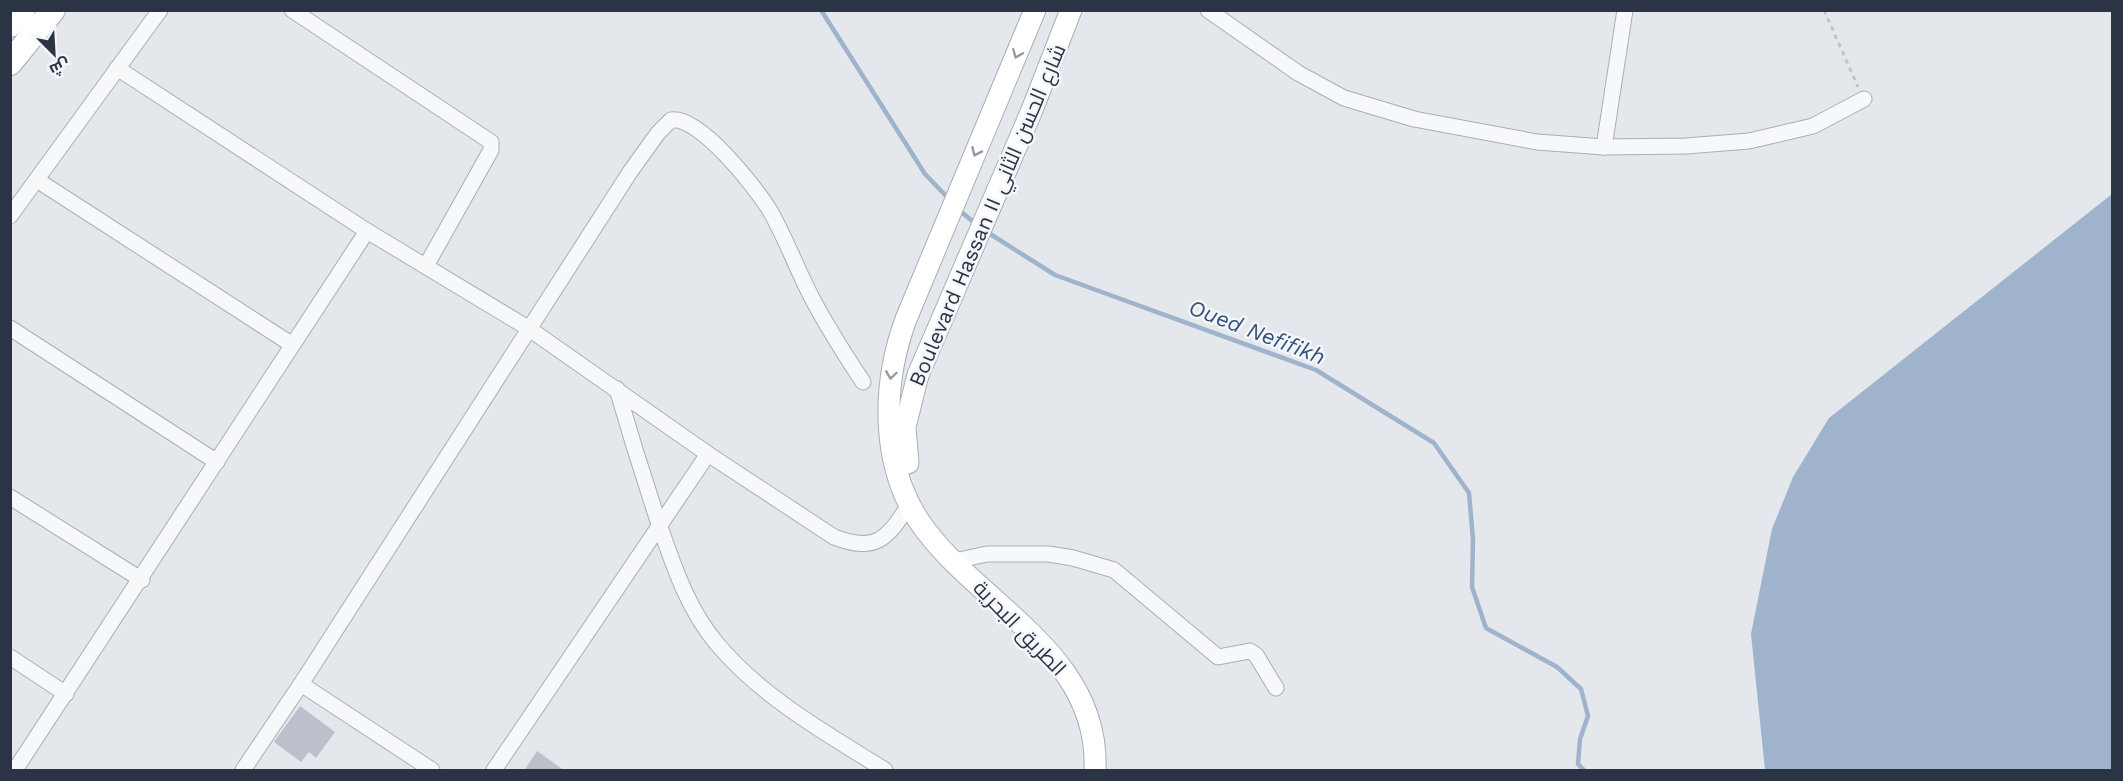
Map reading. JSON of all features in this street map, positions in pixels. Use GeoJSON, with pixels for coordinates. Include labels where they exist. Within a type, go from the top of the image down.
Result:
{"type":"FeatureCollection","features":[{"type":"Feature","properties":{"kind":"main road"},"geometry":{"type":"LineString","coordinates":[[10,25],[23,10]]}},
{"type":"Feature","properties":{"kind":"main road"},"geometry":{"type":"LineString","coordinates":[[10,63],[53,10]]}},
{"type":"Feature","properties":{"kind":"main road","name":"Boulevard Hassan II شارع الحسن الثاني"},"geometry":{"type":"LineString","coordinates":[[909,505],[897,472],[889,408],[894,357],[906,319],[1035,10]]}},
{"type":"Feature","properties":{"kind":"main road","name":"Boulevard Hassan II شارع الحسن الثاني"},"geometry":{"type":"LineString","coordinates":[[909,505],[905,427],[910,399],[1032,110],[1071,10]]}},
{"type":"Feature","properties":{"kind":"main road","name":"الطريق البحرية"},"geometry":{"type":"LineString","coordinates":[[909,505],[927,532],[954,561],[1006,608],[1065,673],[1085,716],[1095,771]]}},
{"type":"Feature","properties":{"kind":"street"},"geometry":{"type":"LineString","coordinates":[[10,216],[160,10]]}},
{"type":"Feature","properties":{"kind":"street"},"geometry":{"type":"LineString","coordinates":[[292,10],[491,142],[491,150],[426,266]]}},
{"type":"Feature","properties":{"kind":"street"},"geometry":{"type":"LineString","coordinates":[[1208,10],[1298,73],[1344,98],[1370,108],[1461,129],[1538,142],[1604,147],[1716,145],[1766,138],[1813,126],[1864,99]]}},
{"type":"Feature","properties":{"kind":"street"},"geometry":{"type":"LineString","coordinates":[[1604,147],[1625,10]]}},
{"type":"Feature","properties":{"kind":"street"},"geometry":{"type":"LineString","coordinates":[[117,68],[367,231],[528,328],[708,454],[834,537],[852,544],[866,545],[882,539],[895,527],[909,505]]}},
{"type":"Feature","properties":{"kind":"street"},"geometry":{"type":"LineString","coordinates":[[243,771],[528,328],[646,148],[665,124],[677,119],[692,125],[718,148],[768,208],[813,301],[863,382]]}},
{"type":"Feature","properties":{"kind":"street"},"geometry":{"type":"LineString","coordinates":[[36,180],[291,344]]}},
{"type":"Feature","properties":{"kind":"street"},"geometry":{"type":"LineString","coordinates":[[15,771],[142,580],[291,344],[367,231]]}},
{"type":"Feature","properties":{"kind":"street"},"geometry":{"type":"LineString","coordinates":[[10,328],[217,462]]}},
{"type":"Feature","properties":{"kind":"street"},"geometry":{"type":"LineString","coordinates":[[617,389],[660,526],[678,578],[693,609],[729,658],[776,698],[885,771]]}},
{"type":"Feature","properties":{"kind":"street"},"geometry":{"type":"LineString","coordinates":[[494,771],[708,454]]}},
{"type":"Feature","properties":{"kind":"street"},"geometry":{"type":"LineString","coordinates":[[10,497],[142,580]]}},
{"type":"Feature","properties":{"kind":"street"},"geometry":{"type":"LineString","coordinates":[[954,561],[987,554],[1049,555],[1073,558],[1114,570],[1218,657],[1250,651],[1256,655],[1276,688]]}},
{"type":"Feature","properties":{"kind":"street"},"geometry":{"type":"LineString","coordinates":[[10,657],[66,694]]}},
{"type":"Feature","properties":{"kind":"street"},"geometry":{"type":"LineString","coordinates":[[301,684],[432,771]]}},
{"type":"Feature","properties":{"kind":"path"},"geometry":{"type":"LineString","coordinates":[[1824,10],[1864,99]]}},
{"type":"Feature","properties":{"kind":"water"},"geometry":{"type":"Polygon","coordinates":[[[2112,194],[2112,770],[1765,770],[1751,634],[1772,529],[1793,477],[1829,418],[2112,194]]]}},
{"type":"Feature","properties":{"kind":"building"},"geometry":{"type":"Polygon","coordinates":[[[300,706],[335,732],[316,758],[309,752],[301,762],[274,742],[300,706]]]}},
{"type":"Feature","properties":{"kind":"building"},"geometry":{"type":"Polygon","coordinates":[[[537,751],[565,771],[524,771],[537,751]]]}},
{"type":"Feature","properties":{"kind":"waterway","name":"Oued Nefifikh"},"geometry":{"type":"LineString","coordinates":[[821,10],[925,174],[949,199]]}},
{"type":"Feature","properties":{"kind":"waterway","name":"Oued Nefifikh"},"geometry":{"type":"LineString","coordinates":[[959,210],[977,225]]}},
{"type":"Feature","properties":{"kind":"waterway","name":"Oued Nefifikh"},"geometry":{"type":"LineString","coordinates":[[987,232],[1055,275],[1316,370],[1434,443],[1469,493],[1473,540],[1472,587],[1486,628],[1557,667],[1581,689],[1588,716],[1580,739],[1578,764],[1584,770]]}}]}
